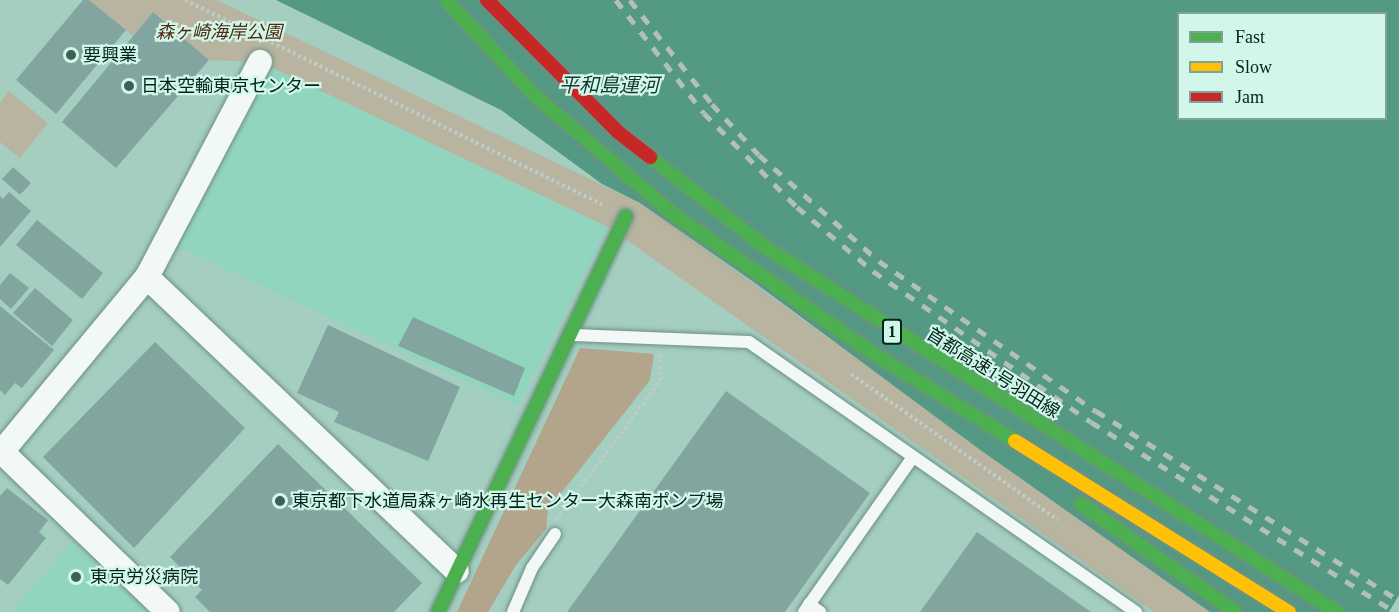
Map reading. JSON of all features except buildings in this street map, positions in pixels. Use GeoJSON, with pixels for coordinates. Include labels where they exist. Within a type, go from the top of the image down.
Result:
{"type":"FeatureCollection","features":[{"type":"Feature","properties":{"kind":"main road","name":"1"},"geometry":{"type":"LineString","coordinates":[[446,0],[533,94],[599,156],[673,214],[871,352],[1289,612]]}},
{"type":"Feature","properties":{"kind":"main road","name":"首都高速1号羽田線"},"geometry":{"type":"LineString","coordinates":[[486,0],[618,132],[765,247],[1337,612]]}},
{"type":"Feature","properties":{"kind":"main road"},"geometry":{"type":"LineString","coordinates":[[438,612],[574,335],[626,216]]}},
{"type":"Feature","properties":{"kind":"main road"},"geometry":{"type":"LineString","coordinates":[[871,352],[1029,469]]}},
{"type":"Feature","properties":{"kind":"main road"},"geometry":{"type":"LineString","coordinates":[[1064,492],[1235,612]]}},
{"type":"Feature","properties":{"kind":"street"},"geometry":{"type":"LineString","coordinates":[[168,612],[1,452],[147,277],[260,62]]}},
{"type":"Feature","properties":{"kind":"street"},"geometry":{"type":"LineString","coordinates":[[147,277],[458,571]]}},
{"type":"Feature","properties":{"kind":"lane"},"geometry":{"type":"LineString","coordinates":[[574,335],[749,342],[1136,612]]}},
{"type":"Feature","properties":{"kind":"lane"},"geometry":{"type":"LineString","coordinates":[[820,612],[806,608],[913,457]]}},
{"type":"Feature","properties":{"kind":"lane"},"geometry":{"type":"LineString","coordinates":[[513,612],[532,568],[555,534]]}},
{"type":"Feature","properties":{"kind":"path"},"geometry":{"type":"LineString","coordinates":[[185,0],[626,216]]}},
{"type":"Feature","properties":{"kind":"path"},"geometry":{"type":"LineString","coordinates":[[555,534],[556,516],[660,381],[662,340]]}},
{"type":"Feature","properties":{"kind":"path"},"geometry":{"type":"LineString","coordinates":[[847,371],[1067,526]]}},
{"type":"Feature","properties":{"kind":"shaded area"},"geometry":{"type":"Polygon","coordinates":[[[273,68],[608,227],[518,406],[177,246],[273,68]]]}},
{"type":"Feature","properties":{"kind":"shaded area"},"geometry":{"type":"Polygon","coordinates":[[[580,348],[654,354],[650,380],[548,510],[546,529],[516,565],[488,612],[457,612],[580,348]]]}},
{"type":"Feature","properties":{"kind":"shaded area","name":"東京労災病院"},"geometry":{"type":"Polygon","coordinates":[[[72,542],[147,612],[11,612],[72,542]]]}},
{"type":"Feature","properties":{"kind":"green space","name":"森ヶ崎海岸公園"},"geometry":{"type":"Polygon","coordinates":[[[89,0],[217,0],[640,203],[1210,612],[1154,612],[608,227],[260,62],[209,60],[153,12],[133,36],[89,0]]]}},
{"type":"Feature","properties":{"kind":"green space"},"geometry":{"type":"Polygon","coordinates":[[[9,91],[48,123],[20,158],[0,142],[0,103],[9,91]]]}},
{"type":"Feature","properties":{"kind":"water","name":"平和島運河"},"geometry":{"type":"Polygon","coordinates":[[[276,0],[1399,0],[1399,595],[1389,612],[1210,612],[979,449],[754,282],[640,203],[602,184],[501,110],[276,0]]]}},
{"type":"Feature","properties":{"kind":"railway"},"geometry":{"type":"LineString","coordinates":[[616,0],[704,113],[797,207],[873,271],[1091,422],[1395,612]]}},
{"type":"Feature","properties":{"kind":"railway"},"geometry":{"type":"LineString","coordinates":[[630,0],[712,104],[759,155],[879,261],[1096,411],[1399,600]]}},
{"type":"Feature","properties":{"kind":"traffic: fast"},"geometry":{"type":"LineString","coordinates":[[446,0],[533,94],[673,214],[871,352],[1015,441]]}},
{"type":"Feature","properties":{"kind":"traffic: fast"},"geometry":{"type":"LineString","coordinates":[[650,157],[765,247],[1337,612]]}},
{"type":"Feature","properties":{"kind":"traffic: fast"},"geometry":{"type":"LineString","coordinates":[[438,612],[626,216]]}},
{"type":"Feature","properties":{"kind":"traffic: fast"},"geometry":{"type":"LineString","coordinates":[[1081,504],[1235,612]]}},
{"type":"Feature","properties":{"kind":"traffic: slow"},"geometry":{"type":"LineString","coordinates":[[1015,441],[1289,612]]}},
{"type":"Feature","properties":{"kind":"traffic: jam"},"geometry":{"type":"LineString","coordinates":[[487,0],[618,132],[650,157]]}},
{"type":"Feature","properties":{"kind":"place","name":"要興業"},"geometry":{"type":"Point","coordinates":[71,55]}},
{"type":"Feature","properties":{"kind":"place","name":"日本空輸東京センター"},"geometry":{"type":"Point","coordinates":[129,86]}},
{"type":"Feature","properties":{"kind":"place","name":"東京都下水道局森ヶ崎水再生センター大森南ポンプ場"},"geometry":{"type":"Point","coordinates":[280,501]}},
{"type":"Feature","properties":{"kind":"place","name":"東京労災病院"},"geometry":{"type":"Point","coordinates":[76,577]}}]}
